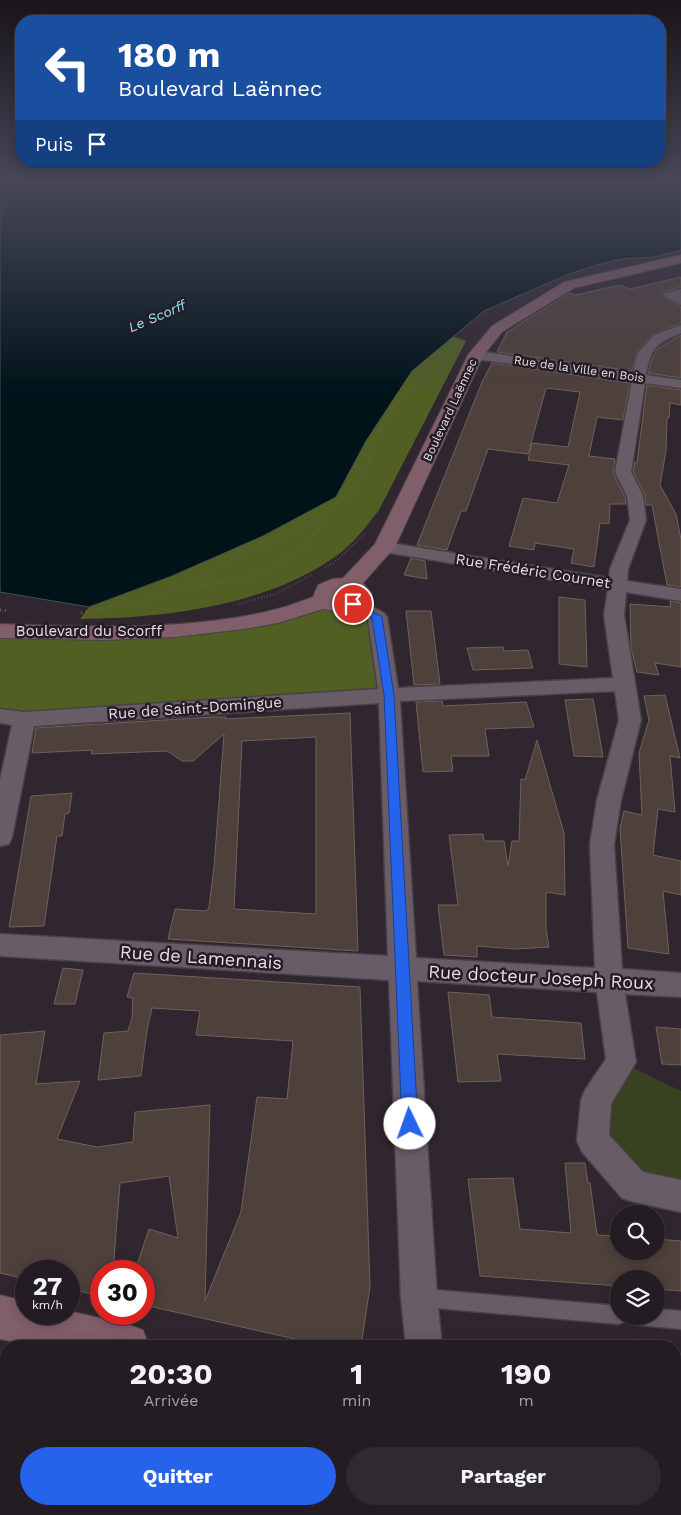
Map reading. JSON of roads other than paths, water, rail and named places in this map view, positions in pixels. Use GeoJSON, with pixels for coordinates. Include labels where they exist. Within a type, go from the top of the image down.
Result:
{"type":"FeatureCollection","features":[{"type":"Feature","properties":{"kind":"main road","name":"Boulevard Laënnec"},"geometry":{"type":"LineString","coordinates":[[351,594],[384,547],[476,355],[497,330],[569,285],[679,260]]}},
{"type":"Feature","properties":{"kind":"main road","name":"Boulevard du Scorff"},"geometry":{"type":"LineString","coordinates":[[5,621],[126,633],[207,628],[280,616],[325,600],[337,606],[351,594]]}},
{"type":"Feature","properties":{"kind":"main road"},"geometry":{"type":"LineString","coordinates":[[0,1317],[100,1340]]}},
{"type":"Feature","properties":{"kind":"street"},"geometry":{"type":"LineString","coordinates":[[681,292],[669,295],[681,301]]}},
{"type":"Feature","properties":{"kind":"street"},"geometry":{"type":"LineString","coordinates":[[681,329],[658,338],[643,354],[623,472],[634,496],[638,520],[619,569],[614,615],[630,720],[610,800],[602,844],[609,980],[621,1062],[596,1100],[593,1141],[634,1186],[681,1196]]}},
{"type":"Feature","properties":{"kind":"street","name":"Rue de la Ville en Bois"},"geometry":{"type":"LineString","coordinates":[[476,355],[681,384]]}},
{"type":"Feature","properties":{"kind":"street","name":"Rue Frédéric Cournet"},"geometry":{"type":"LineString","coordinates":[[384,547],[681,595]]}},
{"type":"Feature","properties":{"kind":"street"},"geometry":{"type":"LineString","coordinates":[[351,594],[377,617],[389,695],[419,1298],[423,1340]]}},
{"type":"Feature","properties":{"kind":"street","name":"Rue de Saint-Domingue"},"geometry":{"type":"LineString","coordinates":[[0,716],[24,719],[389,695],[624,684]]}},
{"type":"Feature","properties":{"kind":"street"},"geometry":{"type":"LineString","coordinates":[[0,837],[24,719]]}},
{"type":"Feature","properties":{"kind":"street","name":"Rue de Lamennais"},"geometry":{"type":"LineString","coordinates":[[0,945],[402,970]]}},
{"type":"Feature","properties":{"kind":"street","name":"Rue docteur Joseph Roux"},"geometry":{"type":"LineString","coordinates":[[402,970],[681,985]]}},
{"type":"Feature","properties":{"kind":"lane"},"geometry":{"type":"LineString","coordinates":[[419,1298],[610,1314]]}},
{"type":"Feature","properties":{"kind":"lane"},"geometry":{"type":"LineString","coordinates":[[665,1319],[681,1320]]}},
{"type":"Feature","properties":{"kind":"water","name":"Le Scorff"},"geometry":{"type":"Polygon","coordinates":[[[0,254],[667,254],[654,257],[621,259],[597,265],[569,274],[484,311],[412,371],[366,441],[336,497],[263,536],[172,576],[89,607],[0,592],[0,254]]]}}]}
